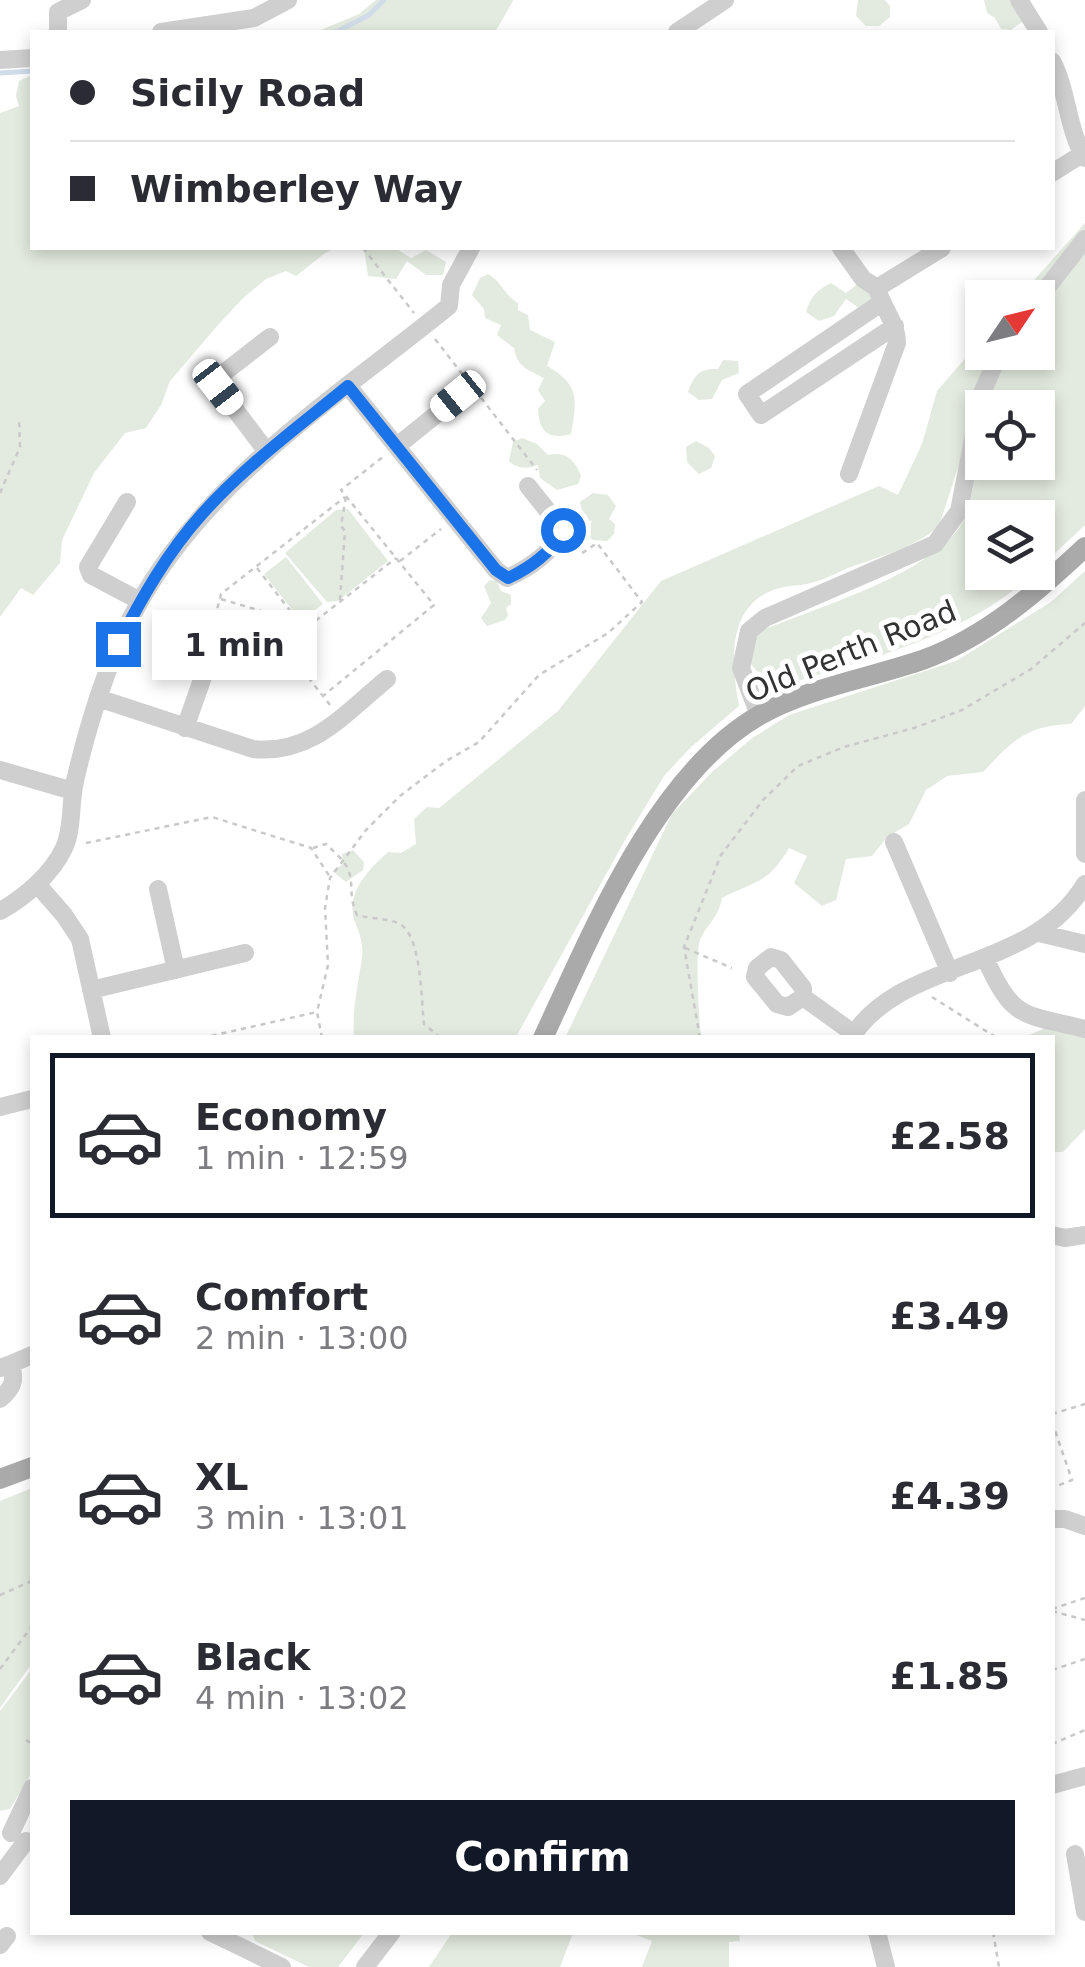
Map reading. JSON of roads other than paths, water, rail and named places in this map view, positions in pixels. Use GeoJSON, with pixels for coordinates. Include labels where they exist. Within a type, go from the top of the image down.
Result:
{"type":"FeatureCollection","features":[{"type":"Feature","properties":{"kind":"main road","name":"Old Perth Road"},"geometry":{"type":"LineString","coordinates":[[544,1035],[600,918],[684,779],[706,758],[759,716],[791,701],[967,641],[1034,594],[1085,547]]}},
{"type":"Feature","properties":{"kind":"main road"},"geometry":{"type":"LineString","coordinates":[[0,1479],[30,1468]]}},
{"type":"Feature","properties":{"kind":"street"},"geometry":{"type":"LineString","coordinates":[[58,30],[58,12],[82,0]]}},
{"type":"Feature","properties":{"kind":"street"},"geometry":{"type":"LineString","coordinates":[[687,30],[724,0]]}},
{"type":"Feature","properties":{"kind":"street"},"geometry":{"type":"LineString","coordinates":[[1019,0],[1037,30]]}},
{"type":"Feature","properties":{"kind":"street"},"geometry":{"type":"LineString","coordinates":[[174,30],[254,18],[276,3]]}},
{"type":"Feature","properties":{"kind":"street"},"geometry":{"type":"LineString","coordinates":[[0,60],[30,58]]}},
{"type":"Feature","properties":{"kind":"street"},"geometry":{"type":"LineString","coordinates":[[1055,67],[1080,127],[1083,156],[1055,171]]}},
{"type":"Feature","properties":{"kind":"street"},"geometry":{"type":"LineString","coordinates":[[1054,280],[1085,240]]}},
{"type":"Feature","properties":{"kind":"street"},"geometry":{"type":"LineString","coordinates":[[0,911],[37,884],[65,848],[73,791],[98,698],[118,644],[140,601],[204,512],[267,452],[448,306],[451,286],[470,250]]}},
{"type":"Feature","properties":{"kind":"street"},"geometry":{"type":"LineString","coordinates":[[842,250],[862,279],[879,295],[895,326],[897,343],[849,474]]}},
{"type":"Feature","properties":{"kind":"street"},"geometry":{"type":"LineString","coordinates":[[895,326],[761,415],[747,394],[939,250]]}},
{"type":"Feature","properties":{"kind":"street"},"geometry":{"type":"LineString","coordinates":[[267,452],[218,387],[221,375],[270,338]]}},
{"type":"Feature","properties":{"kind":"street"},"geometry":{"type":"LineString","coordinates":[[759,716],[741,668],[749,631],[766,618],[935,544],[959,510],[982,393],[992,370]]}},
{"type":"Feature","properties":{"kind":"street"},"geometry":{"type":"LineString","coordinates":[[348,386],[496,570],[508,578],[558,542],[563,530],[528,486]]}},
{"type":"Feature","properties":{"kind":"street"},"geometry":{"type":"LineString","coordinates":[[396,446],[458,396]]}},
{"type":"Feature","properties":{"kind":"street"},"geometry":{"type":"LineString","coordinates":[[127,502],[88,567],[91,575],[140,601]]}},
{"type":"Feature","properties":{"kind":"street"},"geometry":{"type":"LineString","coordinates":[[186,728],[221,634],[230,631],[292,646]]}},
{"type":"Feature","properties":{"kind":"street"},"geometry":{"type":"LineString","coordinates":[[98,698],[253,749],[276,752],[298,747],[388,679]]}},
{"type":"Feature","properties":{"kind":"street"},"geometry":{"type":"LineString","coordinates":[[0,770],[73,791]]}},
{"type":"Feature","properties":{"kind":"street"},"geometry":{"type":"LineString","coordinates":[[1085,800],[1085,854]]}},
{"type":"Feature","properties":{"kind":"street"},"geometry":{"type":"LineString","coordinates":[[894,842],[950,973]]}},
{"type":"Feature","properties":{"kind":"street"},"geometry":{"type":"LineString","coordinates":[[37,884],[80,939],[101,1035]]}},
{"type":"Feature","properties":{"kind":"street"},"geometry":{"type":"LineString","coordinates":[[853,1035],[896,994],[1039,933],[1061,917],[1085,884]]}},
{"type":"Feature","properties":{"kind":"street"},"geometry":{"type":"LineString","coordinates":[[158,890],[176,970]]}},
{"type":"Feature","properties":{"kind":"street"},"geometry":{"type":"LineString","coordinates":[[1039,933],[1085,944]]}},
{"type":"Feature","properties":{"kind":"street"},"geometry":{"type":"LineString","coordinates":[[91,990],[245,953]]}},
{"type":"Feature","properties":{"kind":"street"},"geometry":{"type":"LineString","coordinates":[[985,958],[1001,993],[1017,1012],[1085,1029]]}},
{"type":"Feature","properties":{"kind":"street"},"geometry":{"type":"LineString","coordinates":[[803,997],[851,1035]]}},
{"type":"Feature","properties":{"kind":"street"},"geometry":{"type":"LineString","coordinates":[[0,1107],[30,1100]]}},
{"type":"Feature","properties":{"kind":"street"},"geometry":{"type":"LineString","coordinates":[[1055,1236],[1085,1235]]}},
{"type":"Feature","properties":{"kind":"street"},"geometry":{"type":"LineString","coordinates":[[0,1399],[12,1388],[16,1377],[6,1366],[30,1356]]}},
{"type":"Feature","properties":{"kind":"street"},"geometry":{"type":"LineString","coordinates":[[1055,1519],[1085,1525]]}},
{"type":"Feature","properties":{"kind":"street"},"geometry":{"type":"LineString","coordinates":[[1055,1784],[1085,1776]]}},
{"type":"Feature","properties":{"kind":"street"},"geometry":{"type":"LineString","coordinates":[[0,1876],[30,1795]]}},
{"type":"Feature","properties":{"kind":"street"},"geometry":{"type":"LineString","coordinates":[[1075,1854],[1085,1912]]}},
{"type":"Feature","properties":{"kind":"street"},"geometry":{"type":"LineString","coordinates":[[216,1935],[282,1967]]}},
{"type":"Feature","properties":{"kind":"street"},"geometry":{"type":"LineString","coordinates":[[365,1967],[390,1935]]}},
{"type":"Feature","properties":{"kind":"street"},"geometry":{"type":"LineString","coordinates":[[878,1935],[886,1967]]}},
{"type":"Feature","properties":{"kind":"waterway"},"geometry":{"type":"LineString","coordinates":[[340,30],[369,15],[384,0]]}},
{"type":"Feature","properties":{"kind":"waterway"},"geometry":{"type":"LineString","coordinates":[[0,73],[30,71]]}}]}
